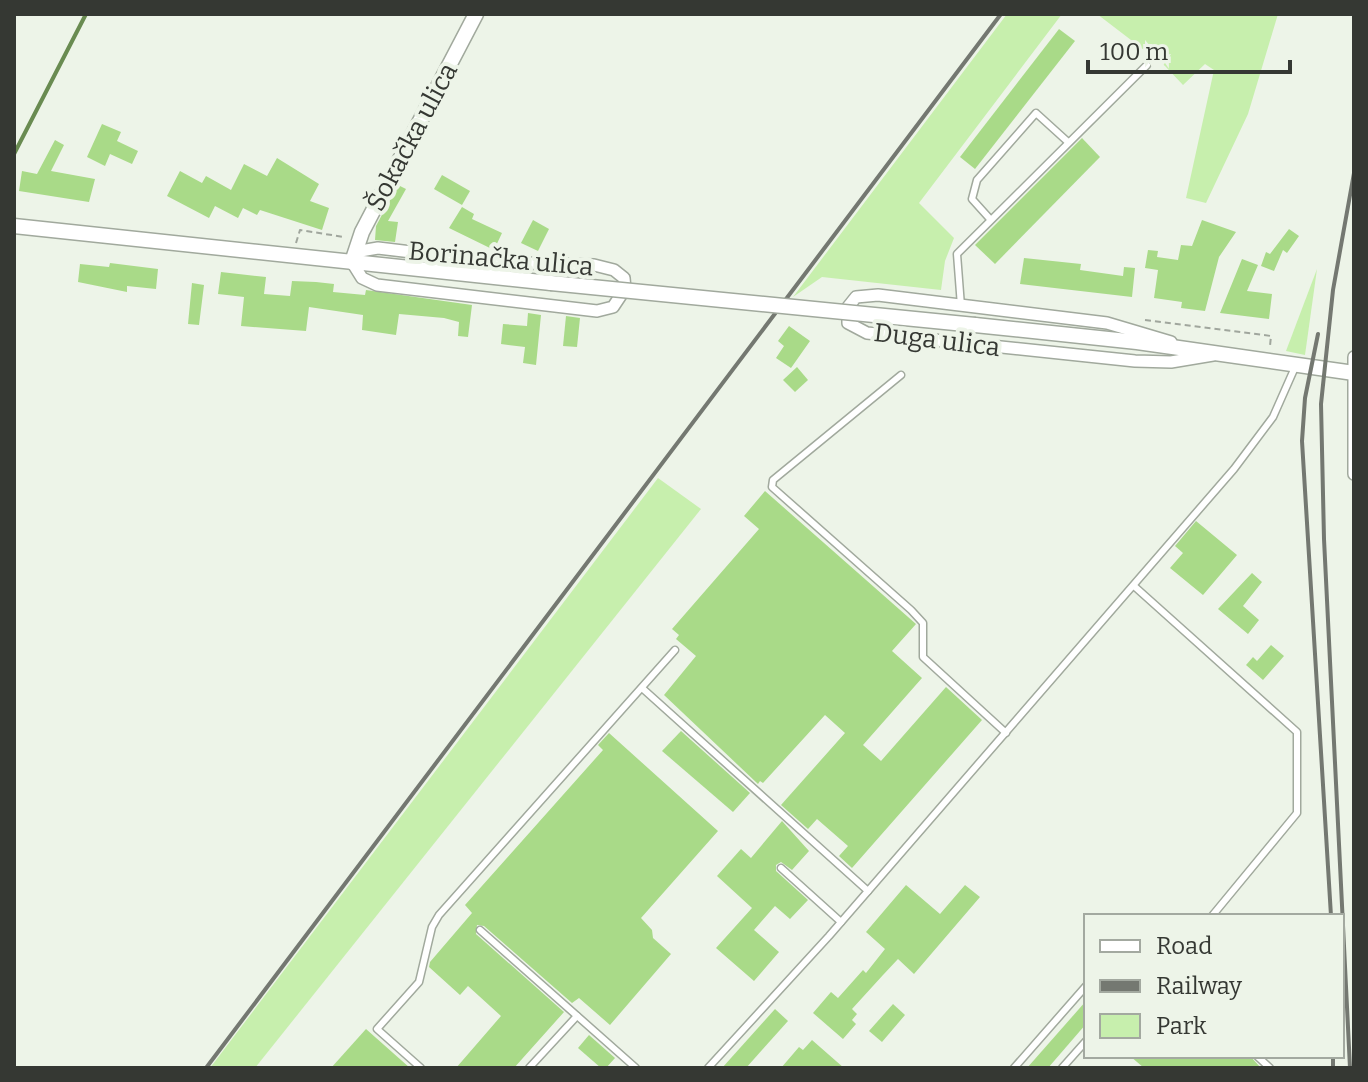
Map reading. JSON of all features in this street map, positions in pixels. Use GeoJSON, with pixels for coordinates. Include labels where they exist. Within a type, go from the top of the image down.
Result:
{"type":"FeatureCollection","features":[{"type":"Feature","properties":{"kind":"street","name":"Šokačka ulica"},"geometry":{"type":"LineString","coordinates":[[353,257],[476,14]]}},
{"type":"Feature","properties":{"kind":"street","name":"Borinačka ulica"},"geometry":{"type":"LineString","coordinates":[[14,226],[353,257],[551,283],[975,325]]}},
{"type":"Feature","properties":{"kind":"street","name":"Borinačka ulica"},"geometry":{"type":"LineString","coordinates":[[378,248],[495,262],[607,267],[624,278],[625,289],[613,307],[597,311],[377,285],[362,278],[353,257],[378,248]]}},
{"type":"Feature","properties":{"kind":"street","name":"Duga ulica"},"geometry":{"type":"LineString","coordinates":[[864,295],[1107,323],[1206,354],[1171,362],[1135,361],[936,342],[859,331],[848,323],[847,316],[851,303],[864,295]]}},
{"type":"Feature","properties":{"kind":"street","name":"Duga ulica"},"geometry":{"type":"LineString","coordinates":[[975,325],[1353,373]]}},
{"type":"Feature","properties":{"kind":"street"},"geometry":{"type":"LineString","coordinates":[[1354,357],[1354,474]]}},
{"type":"Feature","properties":{"kind":"lane"},"geometry":{"type":"LineString","coordinates":[[961,306],[957,254],[1147,65]]}},
{"type":"Feature","properties":{"kind":"lane"},"geometry":{"type":"LineString","coordinates":[[990,219],[972,199],[977,180],[1036,113],[1068,142]]}},
{"type":"Feature","properties":{"kind":"lane"},"geometry":{"type":"LineString","coordinates":[[708,1068],[841,922],[1134,586],[1260,435],[1296,365]]}},
{"type":"Feature","properties":{"kind":"lane"},"geometry":{"type":"LineString","coordinates":[[901,375],[773,480],[772,487],[911,610],[923,623],[923,657],[1006,733]]}},
{"type":"Feature","properties":{"kind":"lane"},"geometry":{"type":"LineString","coordinates":[[1134,586],[1297,732],[1297,813],[1214,914]]}},
{"type":"Feature","properties":{"kind":"lane"},"geometry":{"type":"LineString","coordinates":[[421,1068],[377,1029],[419,982],[432,927],[675,650]]}},
{"type":"Feature","properties":{"kind":"lane"},"geometry":{"type":"LineString","coordinates":[[642,688],[868,891]]}},
{"type":"Feature","properties":{"kind":"lane"},"geometry":{"type":"LineString","coordinates":[[781,868],[841,922]]}},
{"type":"Feature","properties":{"kind":"lane"},"geometry":{"type":"LineString","coordinates":[[480,930],[636,1068]]}},
{"type":"Feature","properties":{"kind":"lane"},"geometry":{"type":"LineString","coordinates":[[1014,1068],[1084,988]]}},
{"type":"Feature","properties":{"kind":"lane"},"geometry":{"type":"LineString","coordinates":[[529,1068],[577,1016]]}},
{"type":"Feature","properties":{"kind":"lane"},"geometry":{"type":"LineString","coordinates":[[1062,1068],[1084,1043]]}},
{"type":"Feature","properties":{"kind":"green space"},"geometry":{"type":"Polygon","coordinates":[[[1007,14],[1062,14],[919,203],[954,238],[945,261],[941,290],[822,277],[793,297],[1007,14]]]}},
{"type":"Feature","properties":{"kind":"green space"},"geometry":{"type":"Polygon","coordinates":[[[1097,14],[1278,14],[1248,114],[1206,203],[1186,198],[1214,70],[1205,64],[1183,85],[1165,66],[1097,14]]]}},
{"type":"Feature","properties":{"kind":"green space"},"geometry":{"type":"Polygon","coordinates":[[[1317,269],[1305,355],[1286,351],[1317,269]]]}},
{"type":"Feature","properties":{"kind":"green space"},"geometry":{"type":"Polygon","coordinates":[[[658,478],[701,509],[255,1068],[210,1068],[658,478]]]}},
{"type":"Feature","properties":{"kind":"building"},"geometry":{"type":"Polygon","coordinates":[[[1059,29],[1075,41],[975,169],[960,157],[1059,29]]]}},
{"type":"Feature","properties":{"kind":"building"},"geometry":{"type":"Polygon","coordinates":[[[102,124],[121,132],[117,141],[138,151],[132,164],[110,154],[105,166],[87,157],[102,124]]]}},
{"type":"Feature","properties":{"kind":"building"},"geometry":{"type":"Polygon","coordinates":[[[1082,138],[1100,157],[995,264],[975,245],[1082,138]]]}},
{"type":"Feature","properties":{"kind":"building"},"geometry":{"type":"Polygon","coordinates":[[[55,140],[64,145],[51,171],[95,179],[89,202],[19,191],[22,171],[37,174],[55,140]]]}},
{"type":"Feature","properties":{"kind":"building"},"geometry":{"type":"Polygon","coordinates":[[[277,158],[319,184],[310,201],[329,208],[322,230],[260,210],[257,215],[243,208],[238,218],[215,206],[209,218],[167,196],[180,171],[202,183],[206,176],[231,190],[244,164],[267,176],[277,158]]]}},
{"type":"Feature","properties":{"kind":"building"},"geometry":{"type":"Polygon","coordinates":[[[442,175],[470,191],[462,205],[434,189],[442,175]]]}},
{"type":"Feature","properties":{"kind":"building"},"geometry":{"type":"Polygon","coordinates":[[[398,185],[406,189],[388,221],[398,222],[395,242],[375,240],[376,226],[398,185]]]}},
{"type":"Feature","properties":{"kind":"building"},"geometry":{"type":"Polygon","coordinates":[[[462,207],[474,214],[472,219],[502,233],[494,250],[449,228],[462,207]]]}},
{"type":"Feature","properties":{"kind":"building"},"geometry":{"type":"Polygon","coordinates":[[[533,220],[549,229],[538,251],[521,243],[533,220]]]}},
{"type":"Feature","properties":{"kind":"building"},"geometry":{"type":"Polygon","coordinates":[[[1202,220],[1236,232],[1219,257],[1205,311],[1181,308],[1182,302],[1154,298],[1158,270],[1145,268],[1148,250],[1158,251],[1157,257],[1178,260],[1181,245],[1192,246],[1202,220]]]}},
{"type":"Feature","properties":{"kind":"building"},"geometry":{"type":"Polygon","coordinates":[[[1289,229],[1299,236],[1287,253],[1283,250],[1274,271],[1261,266],[1266,252],[1270,254],[1289,229]]]}},
{"type":"Feature","properties":{"kind":"building"},"geometry":{"type":"Polygon","coordinates":[[[1024,258],[1081,264],[1080,270],[1123,276],[1124,267],[1135,268],[1132,297],[1020,284],[1024,258]]]}},
{"type":"Feature","properties":{"kind":"building"},"geometry":{"type":"Polygon","coordinates":[[[1242,259],[1258,265],[1247,291],[1272,294],[1269,319],[1220,313],[1242,259]]]}},
{"type":"Feature","properties":{"kind":"building"},"geometry":{"type":"Polygon","coordinates":[[[110,263],[158,269],[156,289],[127,286],[127,292],[78,282],[80,264],[109,267],[110,263]]]}},
{"type":"Feature","properties":{"kind":"building"},"geometry":{"type":"Polygon","coordinates":[[[221,272],[266,277],[264,294],[290,296],[292,281],[316,282],[334,284],[333,292],[365,295],[366,290],[472,305],[468,337],[458,336],[459,322],[444,318],[399,314],[396,335],[362,330],[363,315],[309,307],[306,331],[241,326],[244,297],[218,294],[221,272]]]}},
{"type":"Feature","properties":{"kind":"building"},"geometry":{"type":"Polygon","coordinates":[[[192,283],[204,285],[199,325],[188,324],[192,283]]]}},
{"type":"Feature","properties":{"kind":"building"},"geometry":{"type":"Polygon","coordinates":[[[528,313],[541,315],[536,365],[523,363],[525,347],[501,344],[503,324],[527,326],[528,313]]]}},
{"type":"Feature","properties":{"kind":"building"},"geometry":{"type":"Polygon","coordinates":[[[566,316],[580,318],[577,347],[563,346],[566,316]]]}},
{"type":"Feature","properties":{"kind":"building"},"geometry":{"type":"Polygon","coordinates":[[[789,326],[810,341],[791,368],[776,358],[784,346],[778,341],[789,326]]]}},
{"type":"Feature","properties":{"kind":"building"},"geometry":{"type":"Polygon","coordinates":[[[797,367],[808,380],[795,392],[783,380],[797,367]]]}},
{"type":"Feature","properties":{"kind":"building"},"geometry":{"type":"Polygon","coordinates":[[[765,491],[916,624],[892,651],[922,678],[863,745],[881,761],[946,687],[982,720],[852,868],[839,856],[848,846],[817,819],[808,829],[781,805],[845,733],[825,715],[763,783],[760,781],[758,784],[664,695],[696,656],[676,639],[679,635],[672,629],[759,529],[744,516],[765,491]]]}},
{"type":"Feature","properties":{"kind":"building"},"geometry":{"type":"Polygon","coordinates":[[[1196,521],[1237,555],[1203,595],[1170,568],[1183,553],[1175,546],[1196,521]]]}},
{"type":"Feature","properties":{"kind":"building"},"geometry":{"type":"Polygon","coordinates":[[[1252,573],[1262,582],[1243,606],[1259,620],[1248,634],[1218,609],[1252,573]]]}},
{"type":"Feature","properties":{"kind":"building"},"geometry":{"type":"Polygon","coordinates":[[[1271,645],[1284,656],[1263,680],[1246,665],[1253,657],[1257,661],[1271,645]]]}},
{"type":"Feature","properties":{"kind":"building"},"geometry":{"type":"Polygon","coordinates":[[[681,731],[750,793],[733,812],[662,751],[681,731]]]}},
{"type":"Feature","properties":{"kind":"building"},"geometry":{"type":"Polygon","coordinates":[[[609,733],[718,831],[641,918],[652,930],[653,938],[671,954],[610,1025],[579,998],[572,1003],[484,926],[477,925],[476,934],[564,1012],[514,1068],[456,1068],[501,1016],[468,986],[460,995],[429,967],[430,962],[472,913],[465,905],[603,750],[598,745],[609,733]]]}},
{"type":"Feature","properties":{"kind":"building"},"geometry":{"type":"Polygon","coordinates":[[[782,821],[809,851],[792,870],[781,862],[776,865],[776,871],[808,900],[790,919],[775,906],[754,930],[779,952],[754,981],[716,948],[752,908],[717,876],[741,849],[751,858],[782,821]]]}},
{"type":"Feature","properties":{"kind":"building"},"geometry":{"type":"Polygon","coordinates":[[[906,885],[940,914],[965,885],[980,897],[914,974],[898,959],[852,1009],[857,1014],[852,1020],[856,1024],[843,1039],[813,1013],[831,992],[838,998],[863,970],[866,973],[885,949],[866,932],[906,885]]]}},
{"type":"Feature","properties":{"kind":"building"},"geometry":{"type":"Polygon","coordinates":[[[1084,1003],[1084,1026],[1048,1068],[1027,1068],[1084,1003]]]}},
{"type":"Feature","properties":{"kind":"building"},"geometry":{"type":"Polygon","coordinates":[[[893,1004],[905,1015],[882,1042],[869,1031],[893,1004]]]}},
{"type":"Feature","properties":{"kind":"building"},"geometry":{"type":"Polygon","coordinates":[[[775,1009],[788,1021],[746,1068],[722,1068],[775,1009]]]}},
{"type":"Feature","properties":{"kind":"building"},"geometry":{"type":"Polygon","coordinates":[[[366,1029],[410,1068],[331,1068],[366,1029]]]}},
{"type":"Feature","properties":{"kind":"building"},"geometry":{"type":"Polygon","coordinates":[[[589,1035],[615,1058],[606,1068],[601,1068],[578,1048],[589,1035]]]}},
{"type":"Feature","properties":{"kind":"building"},"geometry":{"type":"Polygon","coordinates":[[[812,1040],[844,1068],[781,1068],[799,1047],[803,1050],[812,1040]]]}},
{"type":"Feature","properties":{"kind":"building"},"geometry":{"type":"Polygon","coordinates":[[[1132,1058],[1252,1058],[1261,1068],[1144,1068],[1132,1058]]]}},
{"type":"Feature","properties":{"kind":"waterway"},"geometry":{"type":"LineString","coordinates":[[14,154],[86,14]]}},
{"type":"Feature","properties":{"kind":"railway"},"geometry":{"type":"LineString","coordinates":[[206,1068],[1001,14]]}},
{"type":"Feature","properties":{"kind":"railway"},"geometry":{"type":"LineString","coordinates":[[1342,914],[1324,539],[1321,404],[1333,290],[1354,173]]}},
{"type":"Feature","properties":{"kind":"railway"},"geometry":{"type":"LineString","coordinates":[[1318,334],[1305,398],[1302,441],[1331,914]]}},
{"type":"Feature","properties":{"kind":"railway"},"geometry":{"type":"LineString","coordinates":[[1344,946],[1350,1068]]}},
{"type":"Feature","properties":{"kind":"railway"},"geometry":{"type":"LineString","coordinates":[[1333,1058],[1333,1068]]}}]}
